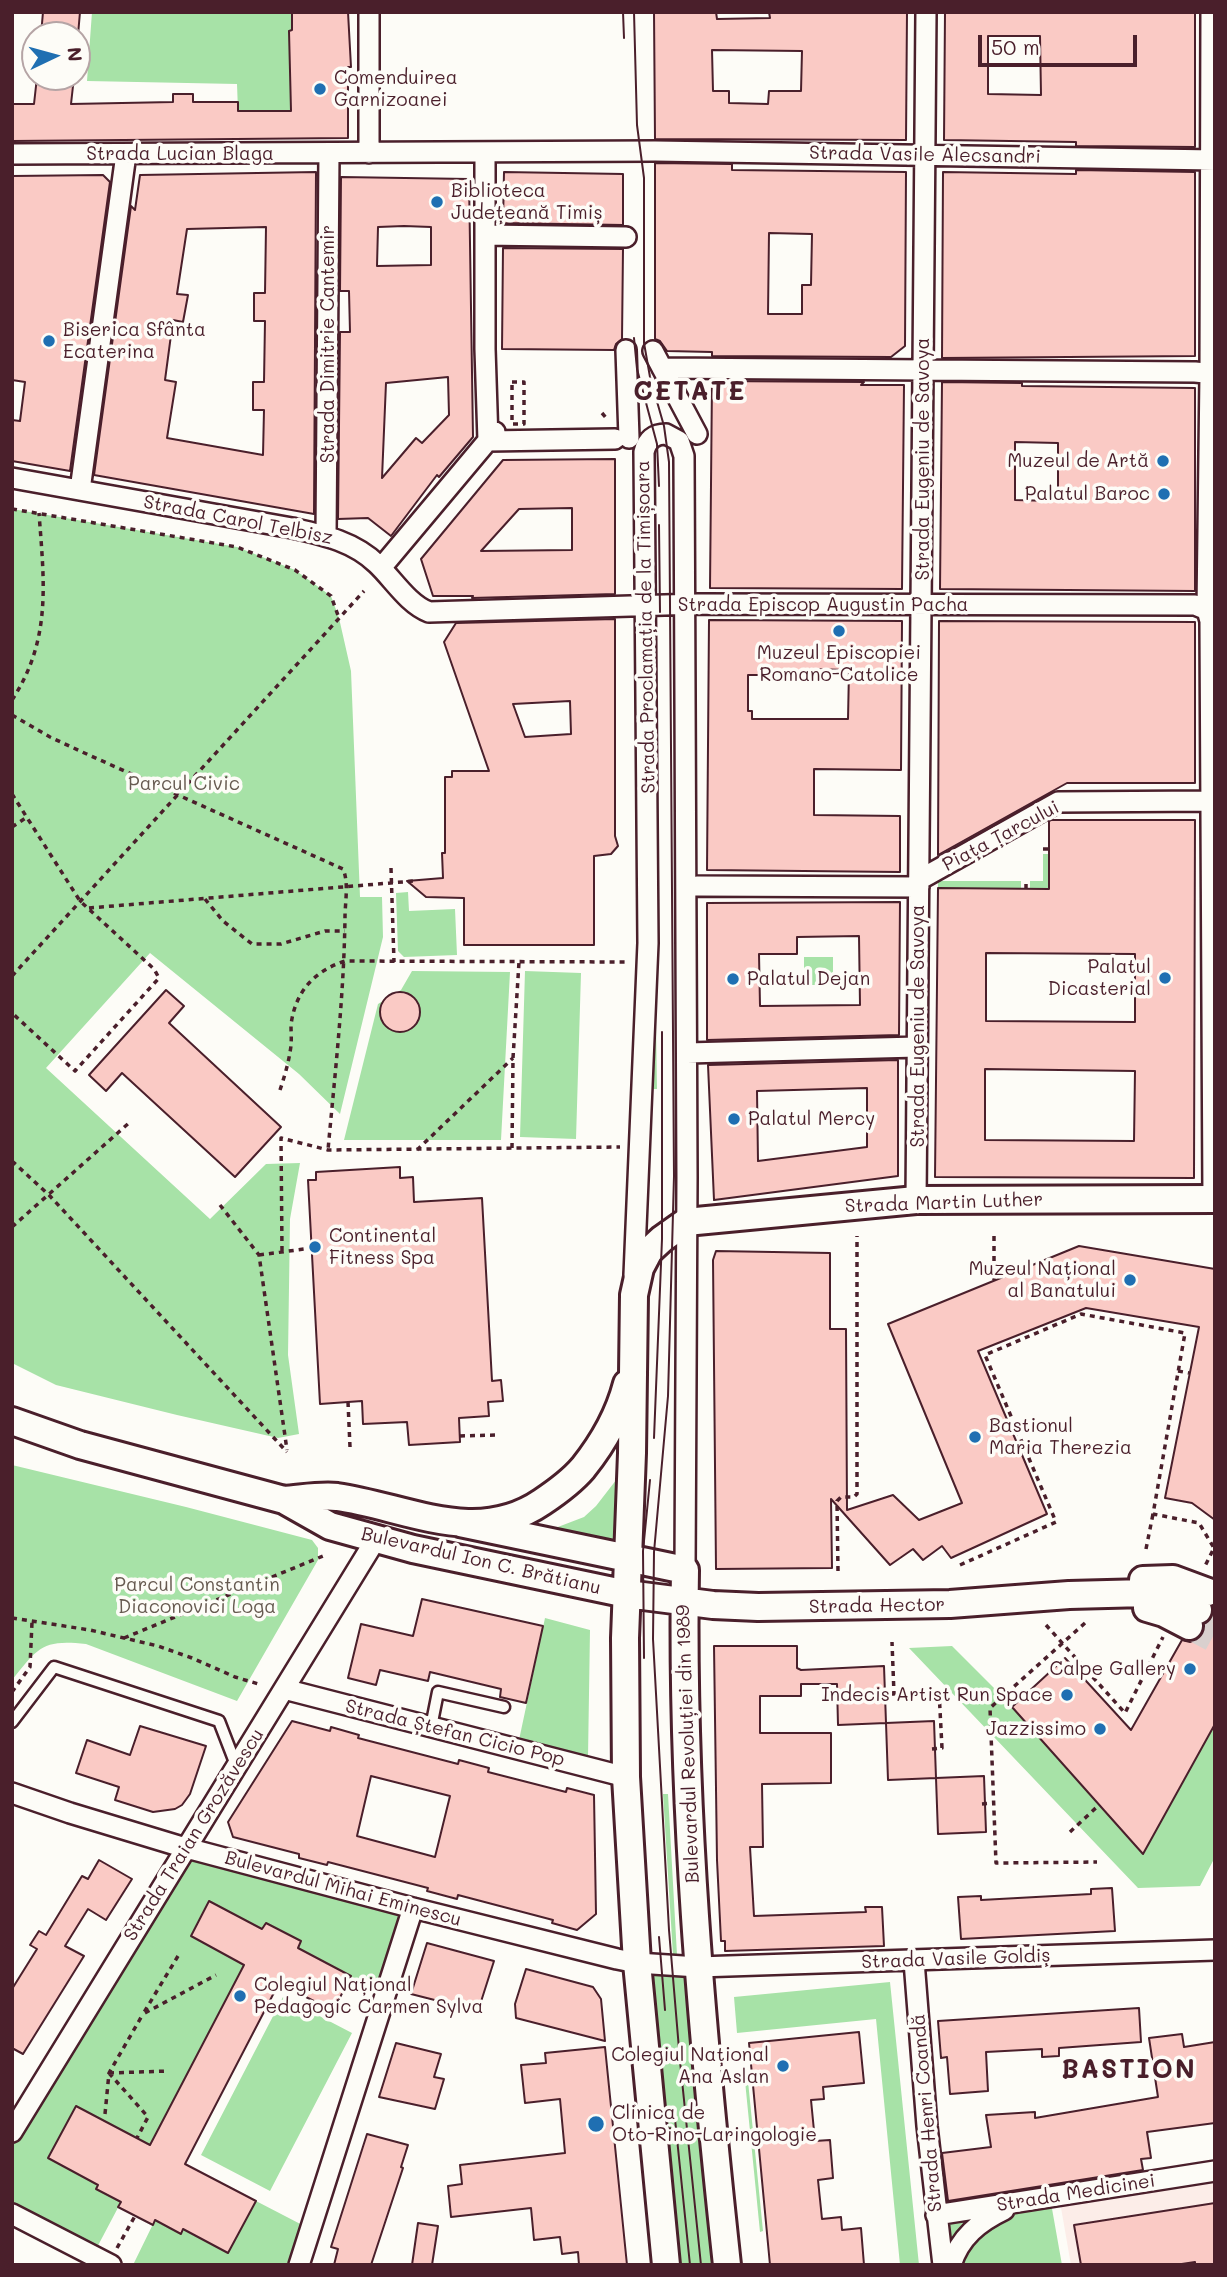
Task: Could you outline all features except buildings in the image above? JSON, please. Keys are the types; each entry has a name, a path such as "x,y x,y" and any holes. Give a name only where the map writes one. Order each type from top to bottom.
{"main road":[{"name":"Strada Martin Luther","path":"687,1222 916,1200 1214,1199"},
{"path":"666,2265 636,1963 626,1777 627,1594 634,1295 646,1256 662,1239 687,1222"},
{"name":"Bulevardul Ion C. Brătianu","path":"460,1523 485,1524 521,1513 550,1497 578,1474 602,1443 618,1409 627,1382 634,1337"},
{"name":"Bulevardul Ion C. Brătianu","path":"12,1414 80,1445"},
{"name":"Bulevardul Ion C. Brătianu","path":"12,1421 80,1445 284,1500 330,1526 413,1549 627,1594 684,1601"},
{"name":"Bulevardul Ion C. Brătianu","path":"12,1433 80,1445"},
{"name":"Bulevardul Ion C. Brătianu","path":"284,1500 334,1496 685,1570"},
{"name":"Bulevardul Revoluției din 1989","path":"685,1570 687,1805 698,1968 727,2265"},
{"name":"Strada Hector","path":"684,1601 758,1607 950,1604 1069,1595 1146,1579 1172,1579 1200,1599"},
{"name":"Strada Hector","path":"1069,1595 1142,1606 1164,1613 1200,1599"}],"street":[{"path":"369,12 369,153"},
{"name":"Strada Eugeniu de Savoya","path":"916,1200 926,12"},
{"path":"1211,12 1207,154 1207,374 1212,610 1214,1199"},
{"path":"485,152 485,349 500,431"},
{"name":"Strada Lucian Blaga","path":"12,155 485,152"},
{"name":"Strada Vasile Alecsandri","path":"485,152 1207,154"},
{"name":"Strada Dimitrie Cantemir","path":"326,536 339,153"},
{"path":"80,490 126,155"},
{"path":"485,235 626,237"},
{"path":"500,431 622,438 626,350"},
{"path":"697,434 657,359 923,369 1207,374"},
{"path":"381,568 500,431"},
{"name":"Strada Proclamația de la Timișoara","path":"634,1295 647,978 644,452 648,441 661,434 674,437 683,449 687,1222"},
{"name":"Strada Carol Telbisz","path":"12,478 326,536 356,548 381,568 421,608 429,612 439,612"},
{"name":"Strada Episcop Augustin Pacha","path":"439,612 685,604 1195,606 1212,610"},
{"name":"Piața Țarcului","path":"919,883 1058,802 1211,801"},
{"path":"697,886 919,883"},
{"path":"687,1053 917,1047"},
{"name":"Bulevardul Revoluției din 1989","path":"685,1570 687,1222"},
{"name":"Strada Traian Grozăvescu","path":"12,2132 376,1539"},
{"name":"Strada Ștefan Cicio Pop","path":"284,1689 626,1777"},
{"name":"Bulevardul Mihai Eminescu","path":"12,1793 187,1848 413,1908 636,1963 698,1968"},
{"path":"299,2265 413,1908"},
{"name":"Strada Vasile Goldiș","path":"698,1968 1215,1950"},
{"name":"Strada Henri Coandă","path":"914,1961 936,2215 943,2265"},
{"name":"Strada Medicinei","path":"936,2215 1215,2171"},
{"path":"951,2265 962,2241 976,2226 1004,2210 1031,2200"},
{"path":"12,2214 110,2264"}],"lane":[{"path":"12,1722 54,1667 219,1721 236,1767"},
{"path":"431,1727 438,1692 504,1707"}],"path":[{"path":"500,431 512,382 524,383 524,424"},
{"path":"12,509 237,547 295,570 331,596 339,618"},
{"path":"12,700 25,681 43,622 39,513"},
{"path":"12,976 364,591"},
{"path":"12,715 50,737 340,867 345,874 346,888 345,961 328,1150"},
{"path":"12,794 80,901 154,970 159,978 75,1071 12,1013"},
{"path":"12,827 27,817"},
{"path":"391,868 394,962"},
{"path":"89,908 414,881"},
{"path":"1026,881 1026,888"},
{"path":"205,899 223,921 252,944 281,944 325,931 345,931"},
{"path":"280,1090 291,1051 292,1023 298,998 314,977 328,967 345,961 630,962"},
{"path":"512,1148 513,1058 519,962"},
{"path":"417,1150 513,1058"},
{"path":"12,1227 130,1122"},
{"path":"282,1251 281,1138 328,1150 620,1147"},
{"path":"12,1161 49,1195 287,1452 259,1255 220,1205"},
{"path":"838,1571 837,1501 841,1497 854,1497 857,1494 857,1236"},
{"path":"994,1236 994,1280"},
{"path":"259,1255 312,1248"},
{"path":"960,1565 1056,1522 985,1355 1081,1314 1185,1333 1146,1549"},
{"path":"1154,1319 1154,1327"},
{"path":"1178,1371 1189,1373"},
{"path":"348,1402 350,1447"},
{"path":"460,1436 498,1434"},
{"path":"1153,1514 1199,1523 1214,1548 1200,1599"},
{"path":"124,1638 323,1556"},
{"path":"12,1618 58,1624 158,1646 254,1683 284,1689"},
{"path":"12,1692 30,1667 32,1622"},
{"path":"1085,1623 990,1708 990,1747 996,1863 1097,1862"},
{"path":"1046,1625 1125,1713 1164,1635"},
{"path":"882,1694 894,1694 892,1642"},
{"path":"932,1749 942,1748 939,1692"},
{"path":"982,1804 994,1803"},
{"path":"1070,1832 1099,1805"},
{"path":"105,2114 109,2073 178,1956"},
{"path":"143,2014 216,1975"},
{"path":"109,2073 168,2071"},
{"path":"109,2073 148,2117 137,2138"},
{"path":"110,2264 135,2216"}],"shaded area":[{"path":"1215,2183 1215,2265 1071,2265 1060,2202"}],"green space":[{"path":"92,12 292,12 292,30 289,31 291,111 238,111 237,84 91,81"},
{"name":"Parcul Civic","path":"12,509 237,547 295,570 331,596 339,618 351,671 360,897 382,897 383,937 340,1114 299,1074 150,953 46,1068 210,1219 266,1164 300,1163 290,1219 288,1355 299,1434 278,1438 177,1415 56,1385 12,1363"},
{"path":"1043,854 1049,854 1049,889 1030,888 1030,881 1043,881"},
{"path":"938,881 1021,881 1021,888 938,888"},
{"path":"408,892 409,911 455,909 457,955 404,957 398,951 396,893"},
{"path":"804,957 833,957 833,985 804,985"},
{"path":"412,971 510,972 501,1140 344,1140 378,1004 401,990"},
{"path":"525,971 581,973 576,1139 520,1137"},
{"path":"656,1024 657,1089 650,1089 652,1050"},
{"name":"Parcul Constantin Diaconovici Loga","path":"12,1465 312,1540 318,1548 318,1560 237,1701 86,1644 60,1643 42,1648 12,1680"},
{"path":"620,1475 617,1547 550,1530 584,1517"},
{"path":"545,1618 590,1630 588,1757 519,1740"},
{"path":"952,1646 1003,1697 1143,1854 1215,1724 1215,1857 1200,1886 1138,1888 909,1648"},
{"path":"663,1794 668,1794 677,1955 673,1955"},
{"path":"187,1848 413,1908 385,1995 298,1948 301,1941 266,1923 262,1929 208,1901 191,1936 217,1950 250,1954 150,2145 76,2106 49,2158 98,2185 96,2189 121,2202 93,2255 12,2214 12,2132"},
{"path":"642,1970 692,1973 721,2265 672,2265"},
{"path":"890,1982 919,2265 900,2265 876,2019 737,2033 734,1997"},
{"path":"283,1997 352,2033 270,2191 201,2155"},
{"path":"745,2081 748,2081 763,2231 760,2232"},
{"path":"256,2201 310,2229 299,2265 133,2265 155,2220 180,2233 183,2229 228,2253"},
{"path":"1051,2203 1062,2265 947,2265 941,2218"}],"tunnel":[{"path":"1198,1610 1215,1619"},
{"path":"1189,1626 1215,1640"}],"tram line":[{"path":"623,12 624,38"},
{"path":"634,12 637,125 644,178 644,343 650,377 664,426 669,462 674,1176 668,1396 654,1552 653,1639 669,1930 701,2265"},
{"path":"634,338 637,369 657,444 659,486"},
{"path":"659,525 660,612"},
{"path":"654,1438 662,1239 662,1032"},
{"path":"644,1658 643,1551 650,1480"},
{"path":"659,1937 665,2010"},
{"path":"675,2119 690,2265"}],"place":[{"name":"Comenduirea Garnizoanei","path":"320,89"},
{"name":"Biblioteca Județeană Timiș","path":"437,202"},
{"name":"Biserica Sfânta Ecaterina","path":"49,341"},
{"name":"Muzeul de Artă","path":"1163,461"},
{"name":"Palatul Baroc","path":"1164,494"},
{"name":"Muzeul Episcopiei Romano-Catolice","path":"839,631"},
{"name":"Palatul Dicasterial","path":"1165,978"},
{"name":"Palatul Dejan","path":"733,979"},
{"name":"Palatul Mercy","path":"734,1119"},
{"name":"Continental Fitness Spa","path":"315,1247"},
{"name":"Muzeul Național al Banatului","path":"1130,1280"},
{"name":"Bastionul Maria Therezia","path":"975,1437"},
{"name":"Calpe Gallery","path":"1190,1669"},
{"name":"Indecis Artist Run Space","path":"1067,1695"},
{"name":"Jazzissimo","path":"1100,1729"},
{"name":"Colegiul Național Pedagogic Carmen Sylva","path":"240,1996"},
{"name":"Colegiul Național Ana Aslan","path":"783,2066"},
{"name":"Clinica de Oto-Rino-Laringologie","path":"596,2124"}],"district":[{"name":"CETATE","path":"690,392"},
{"name":"BASTION","path":"1129,2070"}]}
